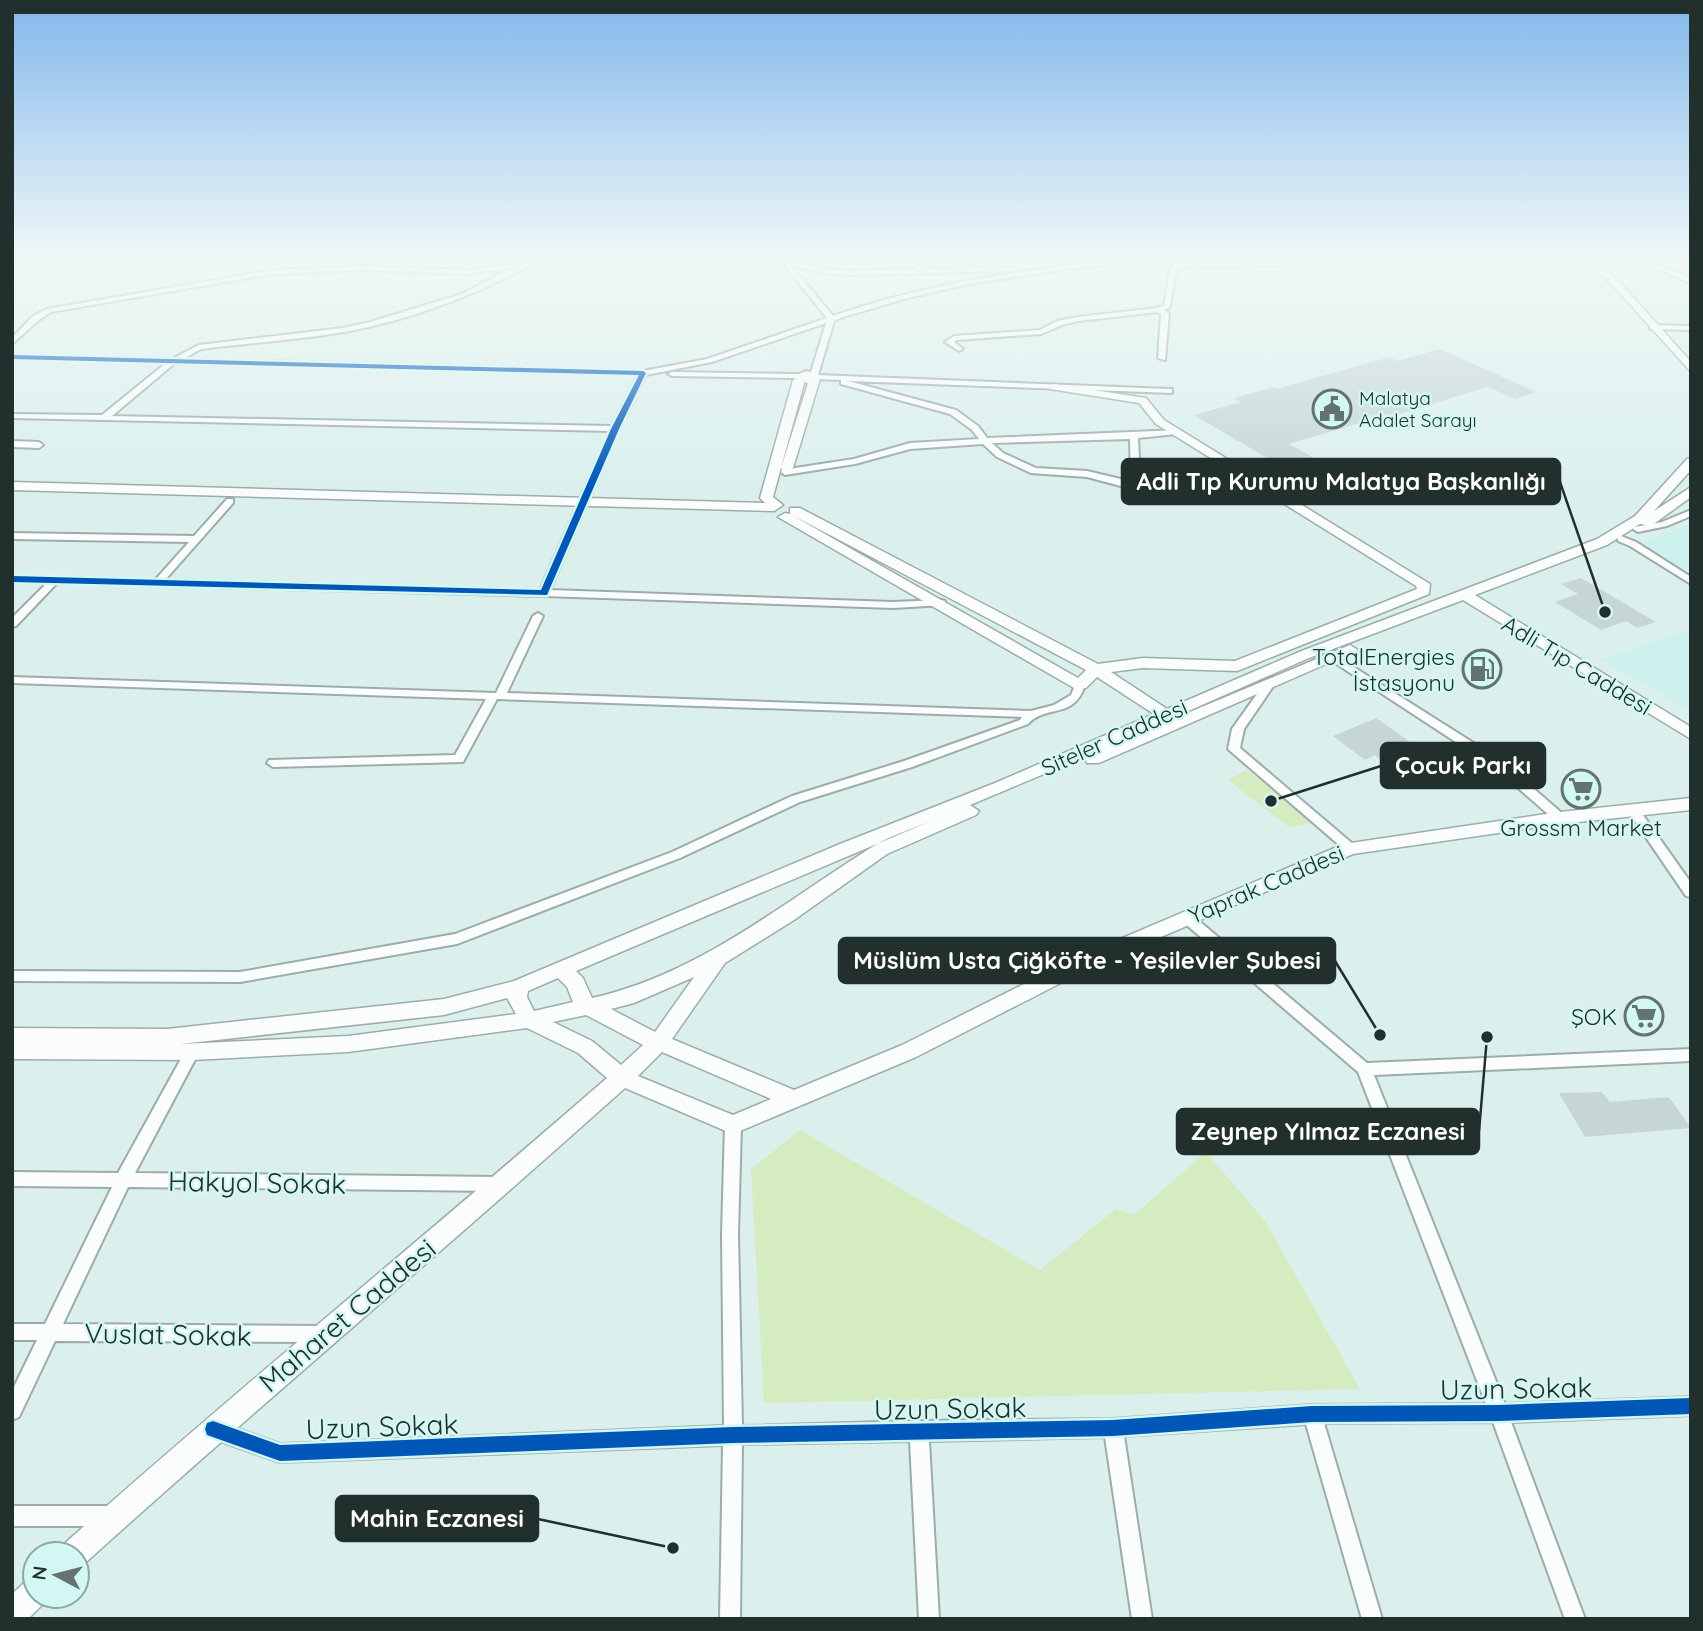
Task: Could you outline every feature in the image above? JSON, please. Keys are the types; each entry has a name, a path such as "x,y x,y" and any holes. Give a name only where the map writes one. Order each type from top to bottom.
{"street":[{"path":"105,417 172,362 199,347 274,336 342,330"},
{"path":"643,373 666,371 717,358 796,330"},
{"path":"781,510 780,493 785,472 828,330"},
{"path":"959,349 950,342 954,338 1045,330"},
{"path":"1162,358 1164,330"},
{"path":"1656,330 1691,369"},
{"path":"12,357 815,377 1168,391"},
{"path":"544,593 615,429 643,373"},
{"path":"798,378 766,498 781,510 1080,685"},
{"path":"845,378 844,384 953,412 975,428 1000,455 1034,471 1087,474 1136,486 1154,495"},
{"path":"12,680 1031,714 1058,708 1076,697 1080,685 1096,669 1143,663 1237,666 1424,591 1423,584 1176,432 1152,415 1142,400 1054,387"},
{"path":"12,415 615,429"},
{"path":"785,472 855,461 911,446 1176,432"},
{"path":"1134,436 1136,486"},
{"path":"12,444 39,445"},
{"name":"Siteler Caddesi","path":"12,1051 192,1052 348,1044 529,1020 584,1005 627,998 718,958 787,915 881,850 1470,596 1602,542 1640,519 1691,462"},
{"path":"1136,486 1189,486 1224,482 1247,475"},
{"path":"12,486 582,507"},
{"name":"Siteler Caddesi","path":"12,1036 181,1036 444,1007 519,987 563,971 846,848 1001,786 1304,655 1592,552 1637,529 1691,491"},
{"path":"12,494 781,510 1096,669 1164,714"},
{"path":"157,583 230,500"},
{"path":"1637,529 1664,524 1691,513"},
{"path":"12,536 196,540"},
{"path":"1621,538 1691,581"},
{"path":"12,579 879,604 941,603"},
{"path":"12,624 54,581"},
{"name":"Adli Tıp Caddesi","path":"1470,596 1691,727"},
{"name":"Adli Tıp Caddesi","path":"1470,596 1691,734"},
{"path":"273,763 459,759 538,616"},
{"path":"1333,657 1498,764 1560,818"},
{"path":"1271,682 1238,729 1234,749 1350,848"},
{"path":"12,976 240,977 457,939 676,855 796,799 921,760 1024,722 1031,714"},
{"name":"Yaprak Caddesi","path":"733,1125 909,1051 1087,961 1350,848 1560,818 1690,804"},
{"path":"1634,811 1691,893"},
{"path":"1187,918 1364,1069 1499,1413 1575,1619"},
{"path":"622,1078 658,1043 718,958"},
{"path":"563,971 576,983 584,1005 658,1043 686,1052 792,1099"},
{"path":"519,987 517,998 529,1020 585,1047 622,1078 733,1125 730,1234 733,1435 730,1619"},
{"path":"12,1411 123,1180 192,1052"},
{"path":"1364,1069 1689,1057"},
{"name":"Maharet Caddesi","path":"89,1540 213,1429 502,1184 622,1078"},
{"name":"Hakyol Sokak","path":"12,1179 502,1184"},
{"name":"Vuslat Sokak","path":"12,1332 323,1334"},
{"name":"Uzun Sokak","path":"213,1429 279,1452 733,1435 1113,1428 1312,1413 1499,1413 1690,1406"},
{"path":"1312,1413 1372,1619"},
{"path":"1113,1428 1142,1619"},
{"path":"919,1430 929,1619"},
{"path":"12,1516 114,1516"}],"shaded area":[{"path":"1691,523 1691,573 1643,543"},
{"path":"1691,629 1691,711 1601,660 1607,658"}],"green space":[{"path":"1247,770 1314,822 1290,828 1228,780"},
{"path":"800,1130 1040,1270 1116,1209 1134,1215 1206,1152 1265,1221 1360,1389 764,1403 751,1169"}],"building":[{"name":"Malatya Adalet Sarayı","path":"1440,349 1536,392 1515,399 1488,387 1289,444 1316,459 1286,469 1194,415 1241,402 1234,398 1274,387 1277,389 1390,357 1397,361"},
{"path":"1581,578 1656,622 1637,628 1626,621 1601,630 1555,602 1578,594 1561,584"},
{"path":"1376,718 1409,741 1400,745 1405,749 1380,759 1375,755 1365,760 1333,736"},
{"path":"1602,1092 1610,1102 1669,1097 1691,1128 1585,1137 1559,1093"}],"cycle path":[{"path":"12,357 643,373 615,429 544,593 12,579"},
{"path":"213,1429 280,1453 733,1435 1113,1428 1312,1414 1499,1413 1691,1406"}],"place":[{"name":"Malatya Adalet Sarayı","path":"1332,409"},
{"name":"Adli Tıp Kurumu Malatya Başkanlığı","path":"1605,612"},
{"name":"TotalEnergies İstasyonu","path":"1482,669"},
{"name":"Grossm Market","path":"1581,789"},
{"name":"Çocuk Parkı","path":"1271,801"},
{"name":"ŞOK","path":"1644,1016"},
{"name":"Müslüm Usta Çiğköfte - Yeşilevler Şubesi","path":"1380,1035"},
{"name":"Zeynep Yılmaz Eczanesi","path":"1487,1037"},
{"name":"Mahin Eczanesi","path":"673,1548"}]}
